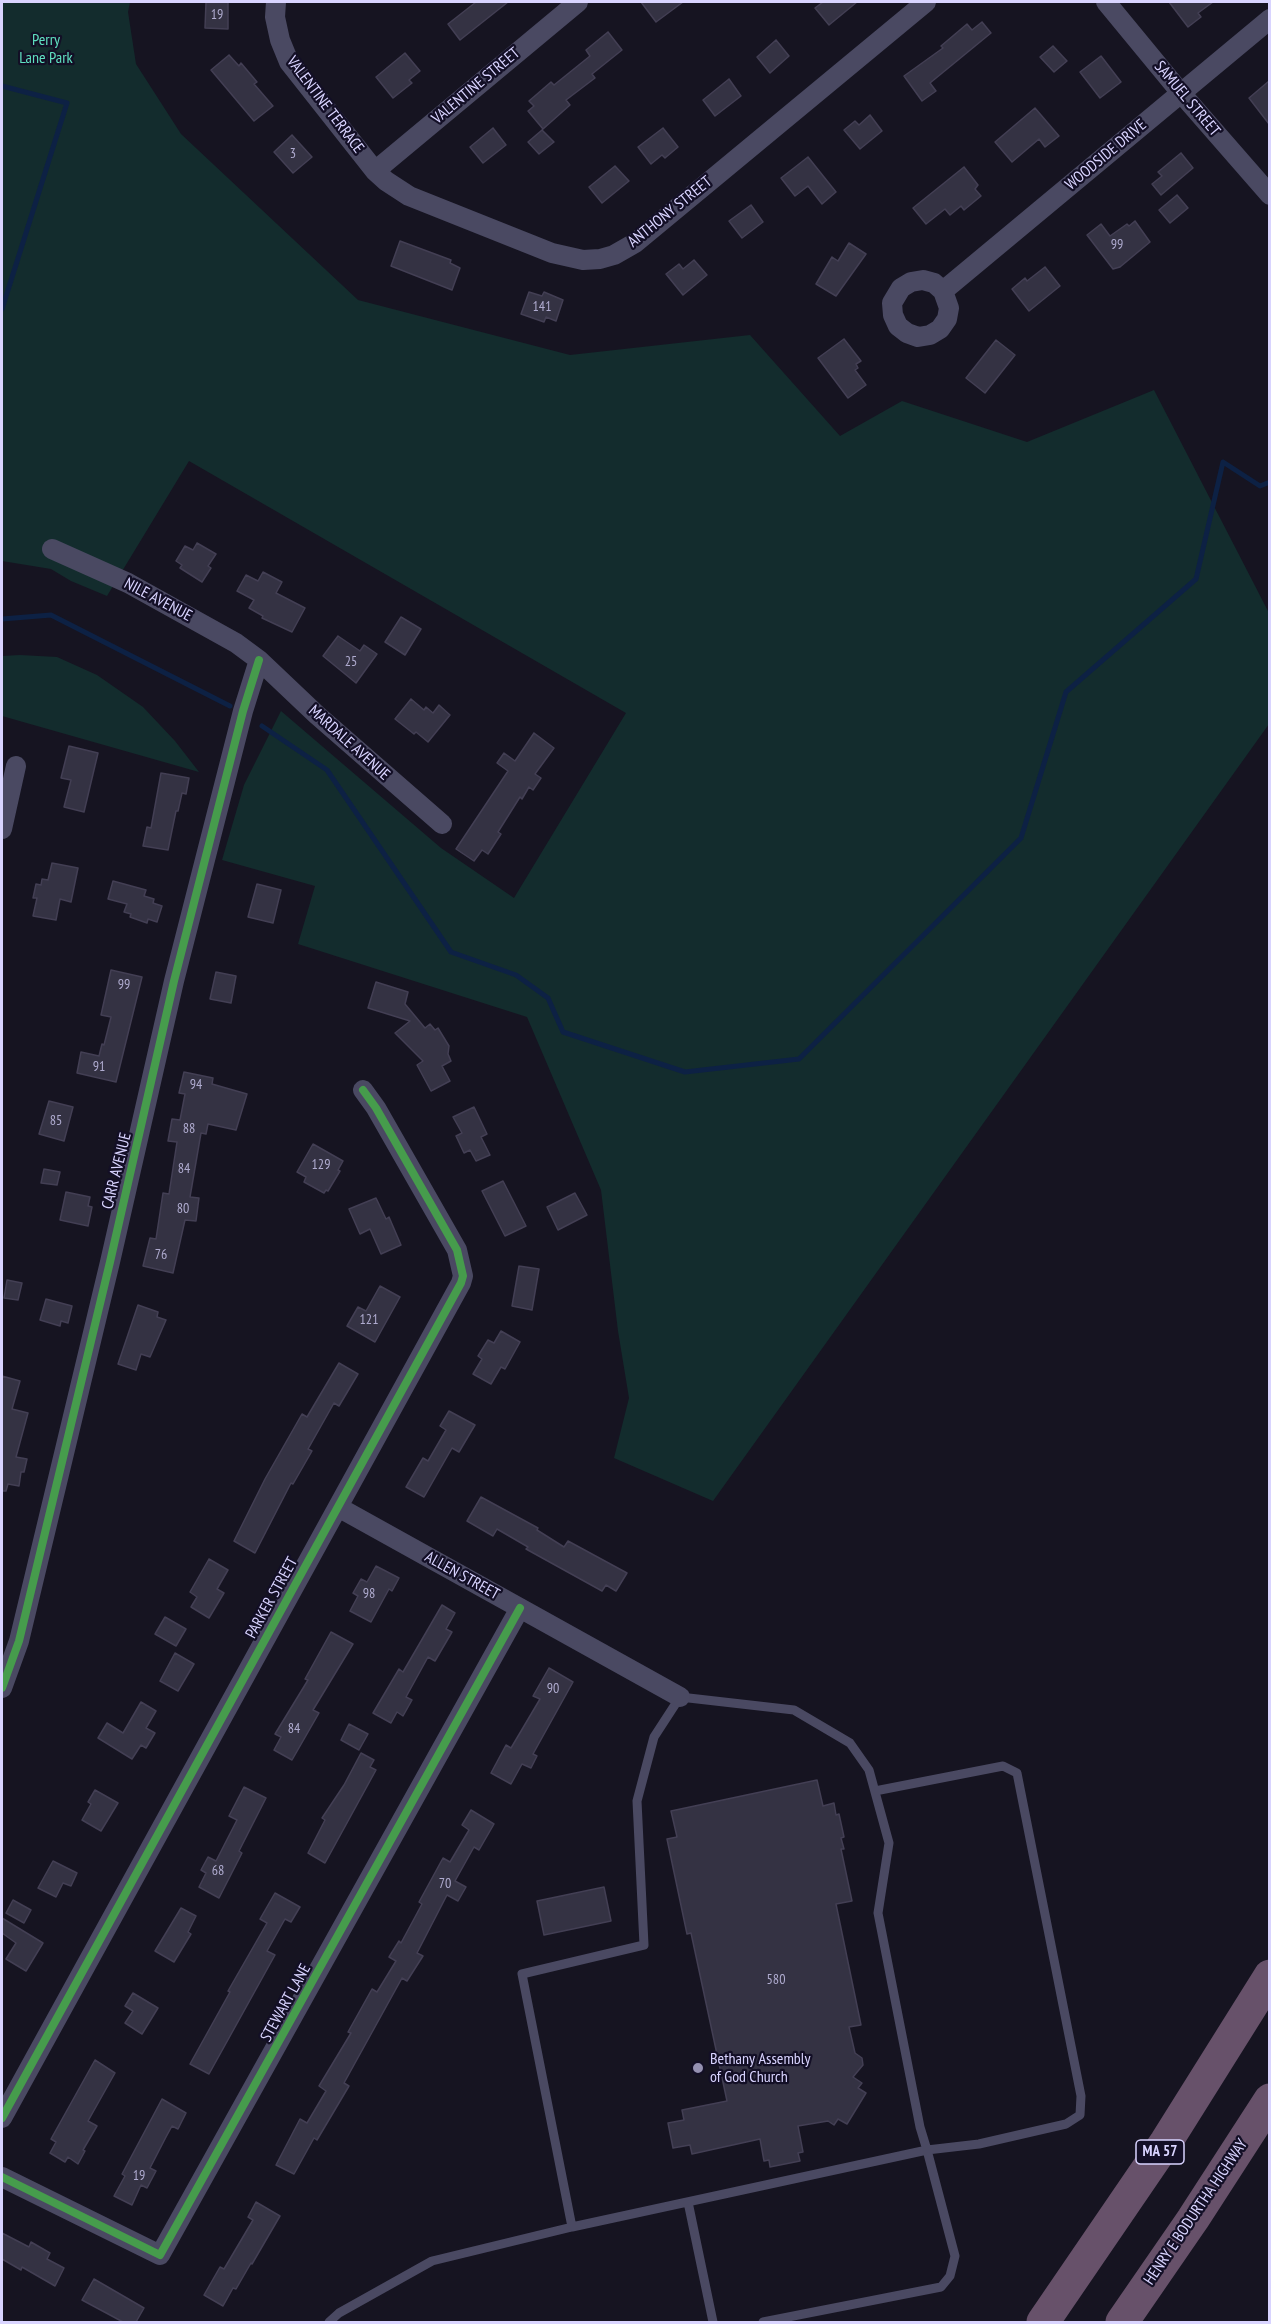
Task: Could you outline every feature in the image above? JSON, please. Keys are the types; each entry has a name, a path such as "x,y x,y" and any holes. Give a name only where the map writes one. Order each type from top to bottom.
{"highway":[{"name":"MA 57","path":"1043,2322 1160,2151 1269,1976"},
{"name":"HENRY E BODURTHA HIGHWAY","path":"1122,2322 1193,2219 1269,2100"}],"street":[{"name":"VALENTINE TERRACE","path":"276,2 275,17 280,40 289,62 375,171"},
{"name":"VALENTINE STREET","path":"375,171 578,2"},
{"name":"ANTHONY STREET","path":"375,171 409,196 552,254 583,260 614,255 635,243 926,2"},
{"name":"SAMUEL STREET","path":"1106,2 1180,93 1269,195"},
{"name":"WOODSIDE DRIVE","path":"943,291 1269,19"},
{"name":"NILE AVENUE","path":"52,549 156,598 236,643 259,660"},
{"name":"MARDALE AVENUE","path":"259,660 442,824"},
{"name":"CARR AVENUE","path":"2,1688 19,1641 111,1262 122,1201 174,981 243,711 259,660"},
{"path":"2,829 16,766"},
{"name":"PARKER STREET","path":"2,2118 135,1872 461,1283 463,1276 457,1250 376,1107 363,1090"},
{"name":"ALLEN STREET","path":"338,1507 680,1697"},
{"name":"STEWART LANE","path":"2,2177 160,2255 520,1608"}],"lane":[{"path":"572,2227 522,1974 644,1945 637,1801 654,1737 680,1697 794,1710 850,1743 869,1770 889,1843 878,1913 920,2127 954,2256 950,2276 941,2287 763,2322"},
{"path":"329,2322 339,2313 432,2261 572,2227 927,2150 979,2144 1066,2124 1080,2115 1081,2096 1017,1773 1003,1766 875,1791"},
{"path":"688,2202 713,2322"}],"green space":[{"name":"Perry Lane Park","path":"2,2 130,2 128,12 136,64 181,134 358,300 570,355 750,335 840,436 902,401 1027,442 1154,390 1269,613 1269,724 713,1501 614,1458 629,1398 618,1331 601,1190 527,1017 298,944 315,886 222,860 244,785 281,711 441,848 514,898 626,713 189,461 107,596 71,581 51,569 2,561"},
{"path":"2,656 57,657 97,675 143,707 175,741 199,772 2,716"}],"building":[{"path":"206,2 228,2 228,29 205,28"},
{"path":"476,2 508,2 460,40 448,24"},
{"path":"641,2 683,2 656,22"},
{"path":"823,2 857,2 829,25 815,8"},
{"path":"1169,2 1213,2 1198,13 1201,17 1188,27"},
{"path":"982,22 991,33 930,83 936,91 922,101 904,76 943,48 941,46 967,24 972,30"},
{"path":"608,32 622,50 592,74 595,78 566,100 570,105 543,129 528,111 534,106 529,101 551,82 554,85 590,56 586,50"},
{"path":"776,40 789,56 770,73 757,57"},
{"path":"1053,46 1067,61 1054,72 1040,57"},
{"path":"405,53 420,71 409,80 412,83 393,98 376,77"},
{"path":"229,55 239,66 241,63 257,82 254,84 273,106 254,121 211,70"},
{"path":"1101,56 1121,82 1100,98 1080,72"},
{"path":"729,79 741,96 715,116 703,100"},
{"path":"1269,81 1269,124 1249,98"},
{"path":"1035,108 1059,136 1045,147 1039,139 1012,162 995,142"},
{"path":"870,115 882,131 860,149 844,130 855,121 859,125"},
{"path":"493,128 506,145 483,163 470,147"},
{"path":"663,128 678,147 665,158 662,155 651,164 638,147"},
{"path":"542,130 554,142 539,154 528,142"},
{"path":"292,135 312,157 293,173 274,152"},
{"path":"1181,153 1193,168 1161,195 1152,184 1162,176 1158,172"},
{"path":"808,157 836,192 822,204 808,186 795,196 781,178"},
{"path":"615,166 629,181 602,203 589,187"},
{"path":"964,167 978,185 975,189 981,196 964,210 961,206 950,215 945,209 926,224 913,208"},
{"path":"1177,195 1188,208 1170,223 1159,210"},
{"path":"751,205 763,222 742,238 729,221"},
{"path":"1135,221 1150,242 1120,267 1113,269 1087,235 1101,224 1110,236"},
{"path":"400,241 451,260 450,263 460,268 452,290 391,266"},
{"path":"849,243 866,254 836,296 816,284 832,257 838,261"},
{"path":"694,260 707,275 683,295 666,274 679,264 683,269"},
{"path":"1045,267 1060,286 1029,311 1012,289 1025,278 1027,281"},
{"path":"529,292 542,296 544,292 563,300 556,321 546,317 544,322 521,314"},
{"path":"844,339 861,361 856,364 858,368 855,370 866,385 848,398 818,358"},
{"path":"996,340 1015,355 985,393 966,378"},
{"path":"197,543 216,554 202,582 180,568 182,565 176,561 185,546 193,550"},
{"path":"263,572 282,582 276,593 305,608 292,632 262,618 263,616 249,608 254,600 237,591 246,575 258,581"},
{"path":"401,617 421,629 405,655 385,642"},
{"path":"338,636 360,651 364,645 377,654 356,683 323,656"},
{"path":"411,699 424,710 426,707 433,713 439,705 450,715 428,742 395,719"},
{"path":"534,733 554,748 535,774 541,778 533,790 529,787 522,799 520,797 498,832 501,834 488,854 482,850 474,861 456,849 508,771 497,763 504,753 515,761"},
{"path":"69,746 98,753 84,812 64,807 71,780 61,778"},
{"path":"161,773 189,778 186,794 182,793 178,811 176,811 168,850 143,846 147,827 151,828"},
{"path":"52,863 78,868 71,902 60,899 56,920 33,916 37,898 33,898 36,884 41,885 42,879 48,880"},
{"path":"113,881 146,890 144,896 154,899 153,903 162,906 157,922 148,919 147,923 130,917 131,914 124,912 127,904 108,899"},
{"path":"257,884 281,890 273,923 248,917"},
{"path":"111,970 142,977 116,1082 77,1073 81,1052 99,1056 102,1044 104,1045 111,1017 101,1015"},
{"path":"216,972 236,976 231,1003 210,999"},
{"path":"376,982 408,992 405,1004 425,1028 430,1024 435,1030 438,1028 449,1046 448,1054 451,1061 442,1066 450,1081 431,1091 417,1065 423,1061 395,1033 410,1021 368,1008"},
{"path":"184,1072 213,1078 212,1084 247,1094 236,1130 208,1124 206,1134 201,1133 190,1197 199,1198 196,1221 185,1220 173,1273 143,1266 150,1238 156,1239 163,1193 169,1194 177,1142 168,1141 172,1119 180,1120 185,1094 179,1093"},
{"path":"49,1101 73,1107 64,1141 39,1134"},
{"path":"474,1107 487,1134 481,1137 490,1155 476,1161 470,1150 464,1153 456,1136 462,1133 453,1117"},
{"path":"313,1144 343,1161 338,1170 340,1171 328,1191 324,1193 304,1182 306,1177 297,1172"},
{"path":"44,1169 60,1172 57,1185 41,1183"},
{"path":"503,1181 526,1226 505,1236 482,1191"},
{"path":"66,1192 90,1197 88,1206 92,1207 88,1226 60,1220"},
{"path":"575,1193 587,1215 558,1230 547,1207"},
{"path":"376,1198 386,1219 389,1217 401,1245 381,1254 370,1229 360,1234 349,1209"},
{"path":"519,1266 539,1269 532,1310 512,1306"},
{"path":"7,1280 22,1283 18,1300 4,1298"},
{"path":"380,1286 400,1297 375,1342 347,1326 358,1307 366,1311"},
{"path":"46,1299 72,1306 68,1323 61,1321 60,1326 40,1320"},
{"path":"138,1305 158,1312 157,1317 166,1320 150,1357 141,1354 136,1370 118,1364"},
{"path":"501,1331 520,1342 505,1369 501,1367 491,1384 473,1374 482,1359 478,1356 488,1340 494,1343"},
{"path":"339,1363 358,1374 339,1406 334,1403 308,1449 312,1451 293,1484 291,1483 255,1553 234,1541 265,1479 302,1414 307,1417"},
{"path":"2,1376 20,1381 12,1409 28,1413 16,1457 27,1459 24,1472 21,1472 19,1486 8,1484 6,1491 2,1491"},
{"path":"449,1411 475,1425 459,1452 452,1448 424,1497 406,1487 423,1458 428,1461 446,1430 440,1426"},
{"path":"481,1497 538,1528 537,1530 564,1547 568,1541 627,1573 616,1591 606,1585 602,1591 526,1549 528,1547 497,1529 493,1536 467,1521"},
{"path":"209,1559 228,1570 217,1589 224,1593 209,1618 191,1607 197,1597 190,1592"},
{"path":"376,1566 399,1578 392,1591 389,1589 371,1622 350,1611 358,1596 353,1593 361,1579 367,1582"},
{"path":"442,1605 455,1613 446,1629 452,1632 435,1661 428,1657 406,1697 412,1700 403,1716 397,1712 391,1723 373,1713 399,1669 403,1672"},
{"path":"165,1617 186,1629 176,1646 155,1634"},
{"path":"331,1632 353,1644 313,1710 319,1713 292,1760 274,1750 281,1737 275,1734 308,1680 305,1679"},
{"path":"175,1653 194,1664 178,1691 160,1681"},
{"path":"549,1668 573,1682 533,1754 537,1756 531,1768 522,1764 511,1784 491,1773 506,1745 511,1748 540,1699 533,1696"},
{"path":"141,1702 156,1711 146,1728 155,1733 146,1748 141,1745 132,1759 98,1738 107,1723 123,1733"},
{"path":"349,1724 368,1734 359,1750 341,1740"},
{"path":"361,1753 374,1760 370,1767 376,1770 325,1863 308,1853 325,1820 322,1818 344,1785"},
{"path":"817,1780 823,1806 834,1803 844,1837 841,1838 844,1849 841,1849 852,1901 836,1904 861,2025 849,2027 855,2053 862,2058 863,2065 853,2077 862,2083 858,2088 866,2093 847,2124 838,2119 834,2125 828,2121 798,2126 803,2152 798,2153 800,2161 770,2167 769,2160 764,2161 760,2139 692,2154 690,2145 673,2148 668,2123 684,2120 682,2110 727,2101 691,1933 687,1934 667,1839 677,1837 671,1811"},
{"path":"244,1787 266,1798 239,1851 242,1853 219,1898 199,1887 206,1873 201,1870 208,1857 216,1861 237,1820 229,1816"},
{"path":"95,1790 118,1803 101,1831 82,1820 91,1804 88,1802"},
{"path":"471,1810 494,1824 479,1850 474,1847 455,1881 466,1887 458,1901 447,1895 417,1953 423,1956 407,1981 402,1978 344,2083 349,2086 317,2140 314,2138 294,2174 276,2165 300,2119 307,2123 326,2091 319,2086 351,2033 348,2032 372,1989 377,1992 396,1961 389,1957 399,1941 401,1943 422,1904 419,1902 443,1858 450,1862 469,1830 462,1825"},
{"path":"53,1861 77,1873 71,1886 63,1883 56,1897 38,1888"},
{"path":"604,1887 611,1921 544,1935 537,1901"},
{"path":"275,1893 300,1907 291,1922 285,1919 267,1951 275,1955 209,2074 190,2064 267,1923 260,1919"},
{"path":"13,1900 31,1910 24,1923 6,1913"},
{"path":"181,1908 196,1916 188,1932 191,1934 174,1962 155,1951"},
{"path":"2,1918 43,1943 26,1971 6,1959 16,1943 2,1933"},
{"path":"133,1993 158,2008 142,2034 125,2023 133,2011 125,2006"},
{"path":"95,2060 115,2073 88,2121 97,2126 78,2164 68,2157 65,2162 50,2153 56,2142 51,2139"},
{"path":"162,2099 186,2113 178,2129 172,2126 150,2168 156,2171 147,2188 141,2185 132,2205 114,2196 125,2176 122,2174"},
{"path":"256,2202 280,2216 252,2264 236,2289 233,2288 223,2306 204,2295 220,2267 224,2269 253,2220 248,2217"},
{"path":"2,2233 29,2247 31,2242 50,2253 47,2259 64,2268 55,2286 22,2267 21,2270 2,2259"},
{"path":"94,2279 144,2308 136,2322 123,2322 82,2300"}],"waterway":[{"path":"2,86 67,103 2,309"},
{"path":"262,726 327,770 451,952 516,975 548,998 563,1032 685,1072 799,1059 1021,838 1066,692 1196,579 1223,462 1260,486 1270,482"},
{"path":"2,619 51,615 230,706"}],"cycle path":[{"path":"2,1688 19,1641 110,1262 174,981 243,711 259,660"},
{"path":"2,2118 461,1283 463,1276 457,1250 376,1108 363,1090"},
{"path":"2,2177 160,2255 520,1608"}],"place":[{"name":"Bethany Assembly of God Church","path":"698,2068"}]}
